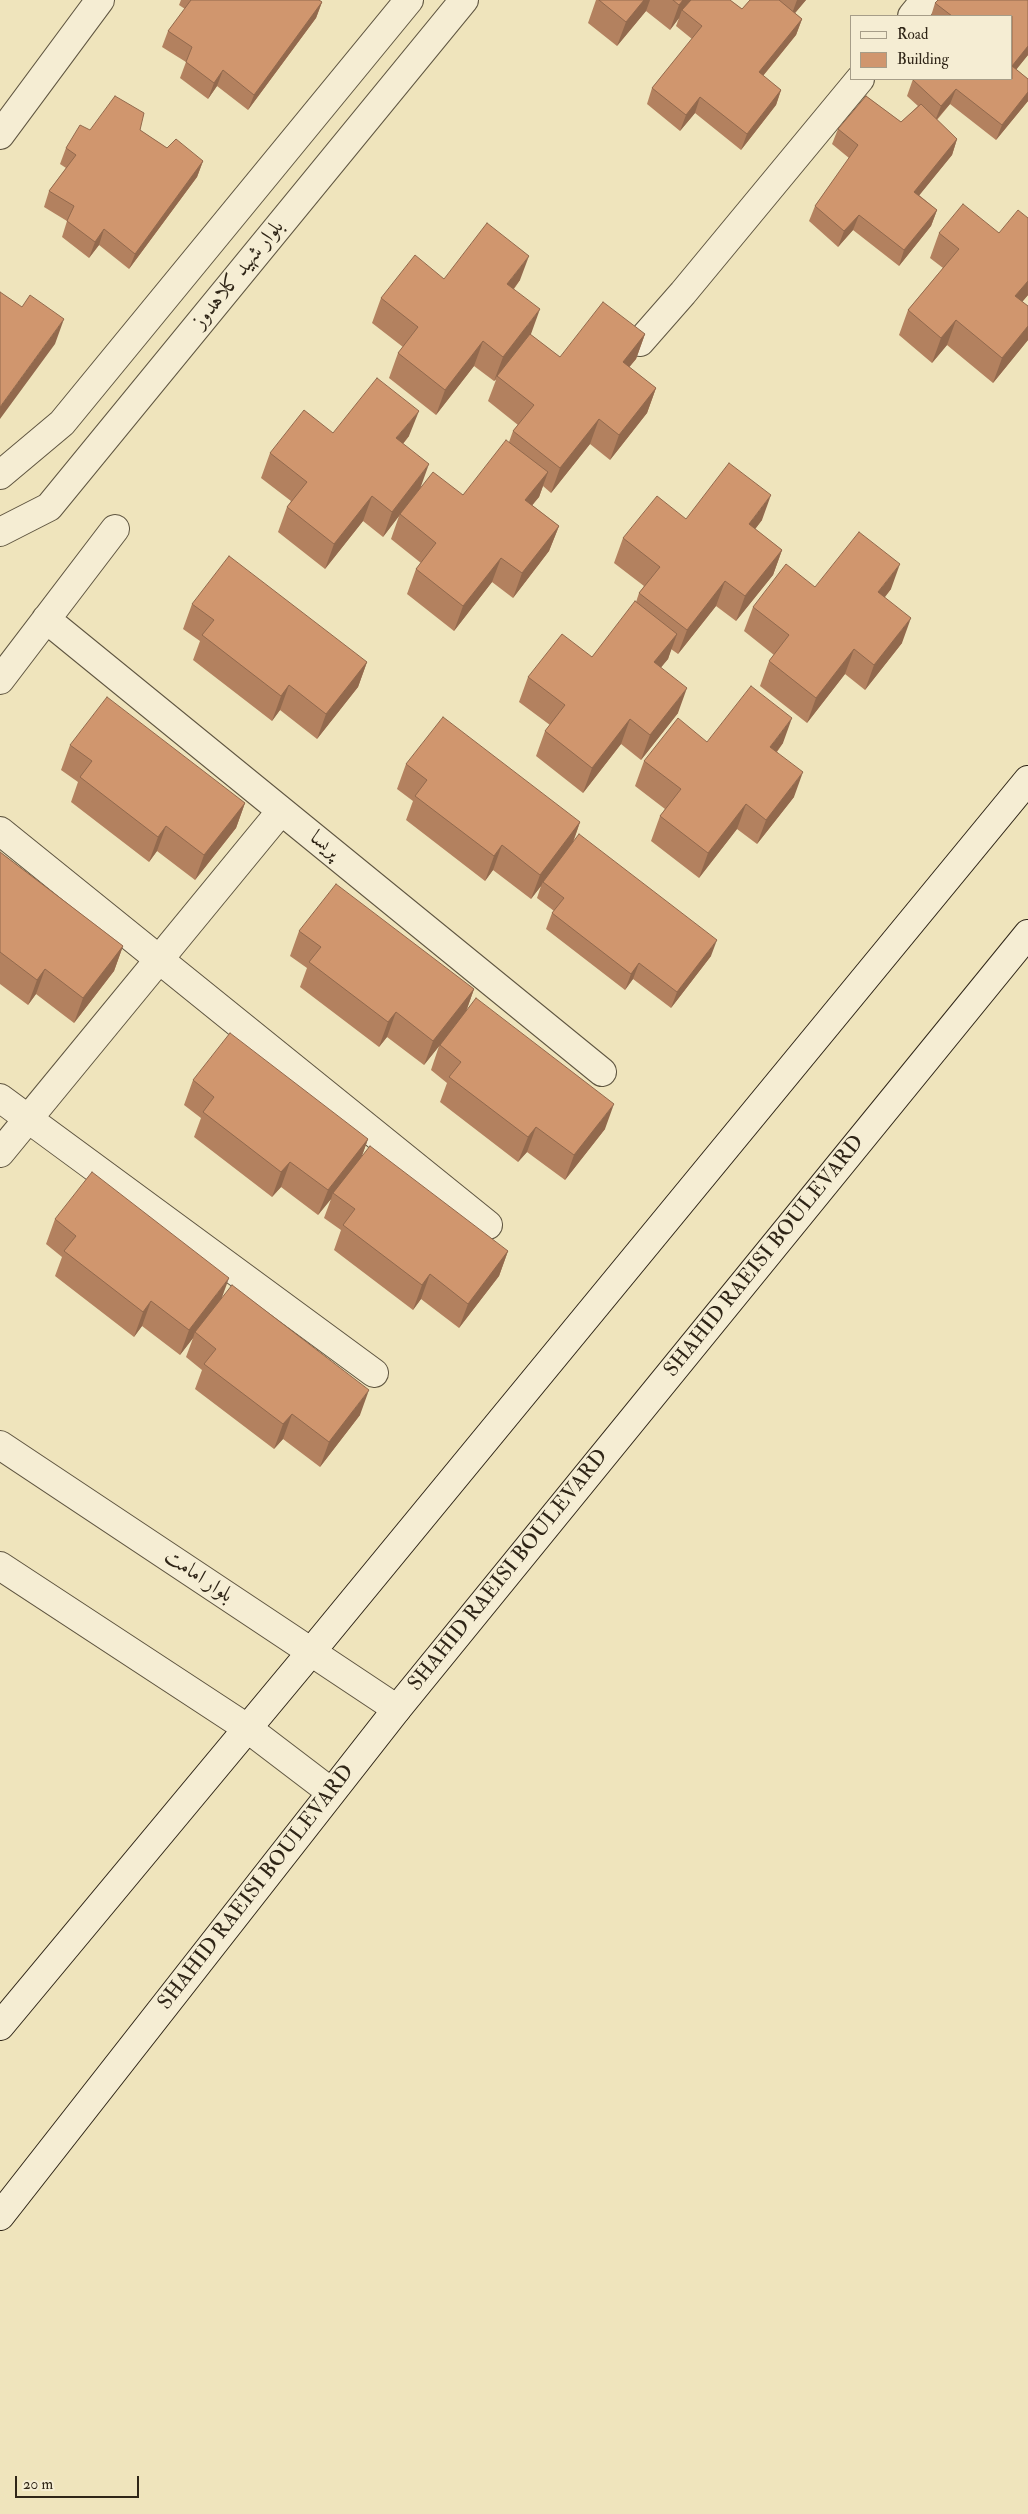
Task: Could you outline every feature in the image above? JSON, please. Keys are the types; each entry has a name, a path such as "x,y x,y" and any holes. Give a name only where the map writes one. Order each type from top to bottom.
{"street":[{"path":"0,135 100,0"},
{"name":"بلوار شهید کلاهدوز","path":"0,475 62,423 409,0"},
{"name":"بلوار شهید کلاهدوز","path":"0,532 49,508 464,0"},
{"path":"913,15 925,0"},
{"path":"640,342 683,294 859,80"},
{"path":"0,680 115,529"},
{"name":"پریسا","path":"46,619 602,1072"},
{"path":"0,2026 311,1652 1028,780"},
{"path":"0,1153 281,811"},
{"path":"0,831 488,1224"},
{"name":"SHAHID RAEISI BOULEVARD","path":"0,2216 397,1709 1028,934"},
{"path":"0,1098 374,1373"},
{"name":"بلوار امامت","path":"0,1445 397,1709"},
{"path":"0,1566 247,1728 331,1792"}],"building":[{"path":"191,0 319,0 322,2 254,95 223,70 214,83 186,62 192,47 168,31"},
{"path":"599,0 644,0 626,22"},
{"path":"673,0 683,0 679,5"},
{"path":"691,0 730,0 742,9 750,0 779,0 802,19 759,72 781,90 747,134 700,97 686,115 652,88 702,26 682,10"},
{"path":"938,0 1028,0 1028,46 1013,65 1013,15 951,15 935,3"},
{"path":"1013,67 1028,79 1028,92 1002,125 956,89 941,106 913,80 1013,80"},
{"path":"115,96 144,113 140,130 167,148 176,139 203,161 135,254 104,229 95,242 67,221 74,206 49,191 76,155 66,148 80,125 90,130"},
{"path":"866,96 901,122 921,104 957,139 914,192 937,210 904,250 859,215 844,231 815,206 858,145 838,129"},
{"path":"963,204 999,233 1018,210 1028,218 1028,281 1015,296 1028,306 1028,326 1002,358 956,320 941,338 908,310 959,249 939,233"},
{"path":"487,223 529,256 507,284 540,309 503,357 483,341 445,390 398,353 418,327 381,298 415,255 444,279"},
{"path":"0,292 22,307 30,295 64,319 0,407"},
{"path":"603,302 645,334 623,362 656,388 619,435 599,419 560,468 513,431 534,405 497,376 530,334 560,357"},
{"path":"377,378 419,411 396,438 429,464 392,512 372,496 334,544 287,507 307,482 270,453 304,410 333,433"},
{"path":"506,440 548,472 525,500 559,526 522,573 501,558 463,606 416,569 436,543 400,514 433,472 463,495"},
{"path":"729,463 771,495 749,524 782,550 745,596 725,581 687,630 639,593 660,567 623,538 657,496 686,519"},
{"path":"859,532 900,564 878,592 911,618 874,665 854,649 816,698 769,661 789,635 753,607 786,564 815,587"},
{"path":"229,556 367,662 326,714 289,685 281,696 202,635 214,620 192,604"},
{"path":"635,601 677,634 654,662 687,688 650,735 630,719 592,768 545,731 565,705 528,677 562,634 592,657"},
{"path":"751,686 792,718 770,747 803,772 766,820 746,804 708,853 660,816 681,789 644,761 678,718 707,742"},
{"path":"107,697 245,803 204,855 166,826 158,837 80,777 92,761 70,745"},
{"path":"443,717 580,822 540,875 502,845 494,856 415,796 427,780 406,764"},
{"path":"579,834 717,940 677,992 639,963 631,974 552,913 564,898 543,882"},
{"path":"0,852 123,946 83,998 45,969 37,980 0,952"},
{"path":"336,884 474,989 433,1041 396,1012 388,1022 309,962 321,947 299,931"},
{"path":"476,998 614,1104 574,1155 536,1127 528,1137 449,1077 461,1062 440,1045"},
{"path":"230,1033 368,1139 328,1190 290,1162 281,1172 203,1112 214,1097 193,1080"},
{"path":"370,1146 508,1251 468,1304 430,1274 422,1285 343,1225 355,1209 333,1193"},
{"path":"92,1172 229,1278 189,1330 151,1301 143,1312 64,1251 76,1236 55,1219"},
{"path":"232,1285 369,1390 329,1442 292,1414 283,1424 204,1364 216,1349 195,1332"}]}
